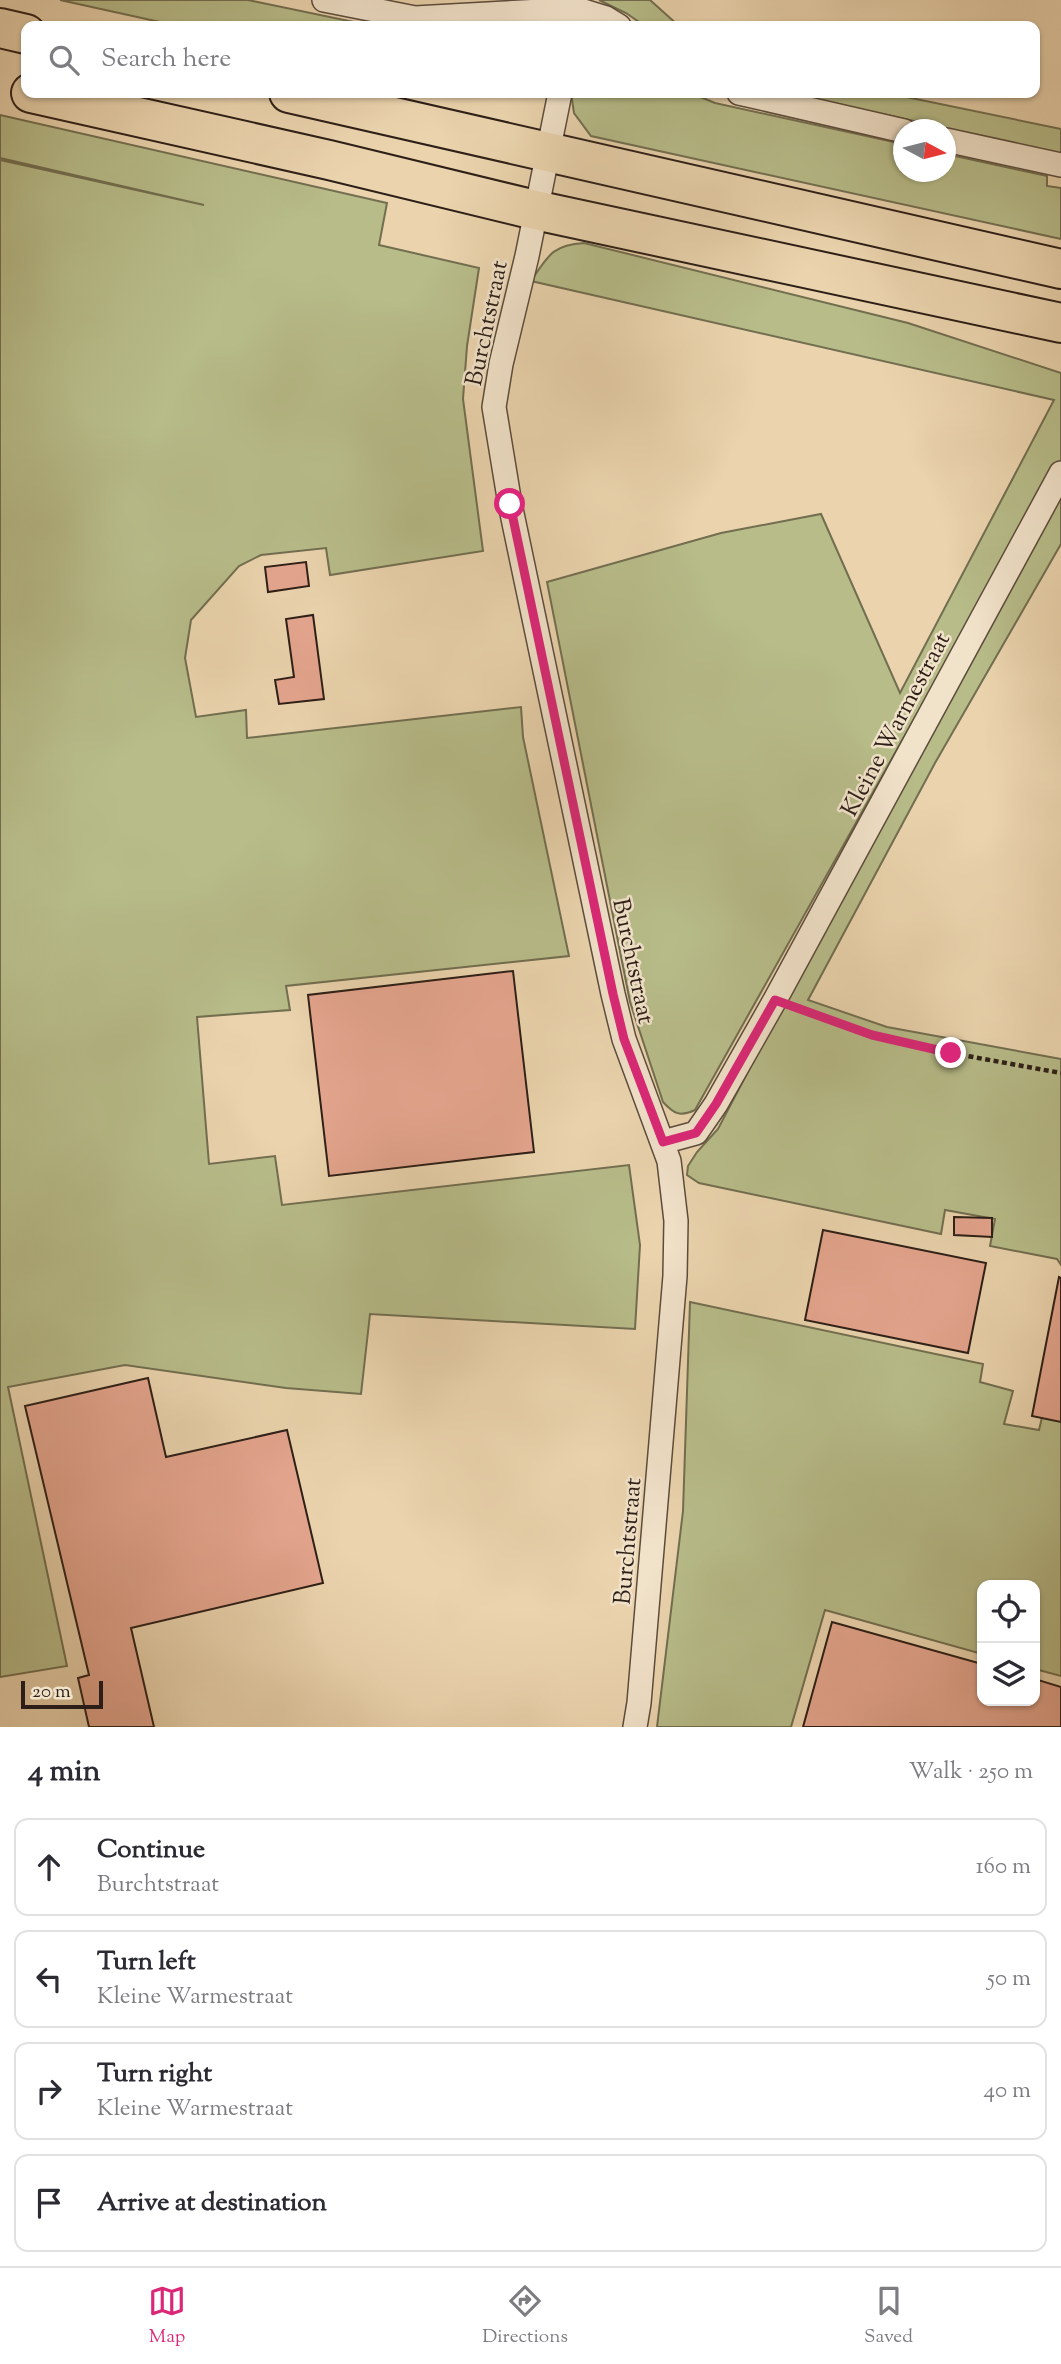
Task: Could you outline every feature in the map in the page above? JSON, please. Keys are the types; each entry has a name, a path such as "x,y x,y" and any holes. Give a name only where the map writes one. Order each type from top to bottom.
{"highway":[{"path":"0,28 21,33"},
{"path":"0,86 21,90"},
{"path":"55,98 535,210 1061,323"},
{"path":"311,98 1061,269"}],"street":[{"path":"324,0 415,18 606,18 611,21"},
{"path":"548,151 559,98"},
{"path":"761,98 893,128"},
{"path":"956,142 1061,165"},
{"name":"Burchtstraat","path":"548,151 527,256 500,364 494,407 499,443 613,994 624,1039 669,1161 676,1222 675,1276 642,1676 635,1727"},
{"name":"Kleine Warmestraat","path":"663,1142 696,1133 716,1104 1061,472"}],"path":[{"path":"775,1000 872,1035 1061,1073"}],"green space":[{"path":"60,0 248,0 349,21 155,21"},
{"path":"599,0 650,0 673,21 638,21"},
{"path":"572,98 703,98 715,103 893,142 893,182 956,182 956,156 1047,176 1047,186 1061,188 1061,239 591,136 574,113"},
{"path":"810,98 911,98 1061,129 1061,154 956,131 956,119 904,119"},
{"path":"0,115 387,203 379,245 479,268 467,346 463,399 483,551 330,575 326,548 261,555 239,566 191,620 185,658 196,717 246,710 247,738 521,707 523,737 569,956 286,986 290,1010 197,1017 209,1164 275,1156 282,1205 629,1165 640,1245 635,1329 370,1314 361,1394 286,1388 125,1365 8,1387 67,1666 0,1677 0,160 204,205 0,158"},
{"path":"584,243 908,323 1061,373 1061,544 935,763 808,1000 887,1027 1061,1059 1061,1265 1057,1259 990,1246 995,1219 945,1210 941,1234 699,1183 687,1175 688,1166 697,1152 718,1129 764,1041 936,680 695,1110 678,1113 663,1102 630,1002 547,582 721,533 821,514 900,693 1054,400 531,281 552,253 565,246"},
{"path":"690,1302 983,1364 980,1382 1013,1391 1004,1424 1039,1430 1061,1337 1061,1676 1040,1670 1040,1580 977,1580 977,1653 825,1610 791,1727 657,1727 683,1511"}],"building":[{"path":"306,562 309,586 268,592 265,567"},
{"path":"313,615 324,699 279,704 275,680 294,677 286,619"},
{"path":"513,971 534,1152 329,1176 308,995"},
{"path":"954,1217 992,1218 992,1237 954,1235"},
{"path":"823,1230 986,1263 968,1353 805,1320"},
{"path":"1059,1277 1061,1278 1061,1422 1032,1416"},
{"path":"148,1378 166,1457 287,1430 323,1583 131,1628 154,1727 89,1727 78,1678 89,1675 25,1406"},
{"path":"832,1622 977,1663 977,1706 1040,1706 1040,1681 1061,1687 1061,1727 803,1727"}],"route":[{"path":"510,504 613,994 624,1039 663,1142 696,1133 716,1104 775,1000 872,1035 951,1053"}]}
